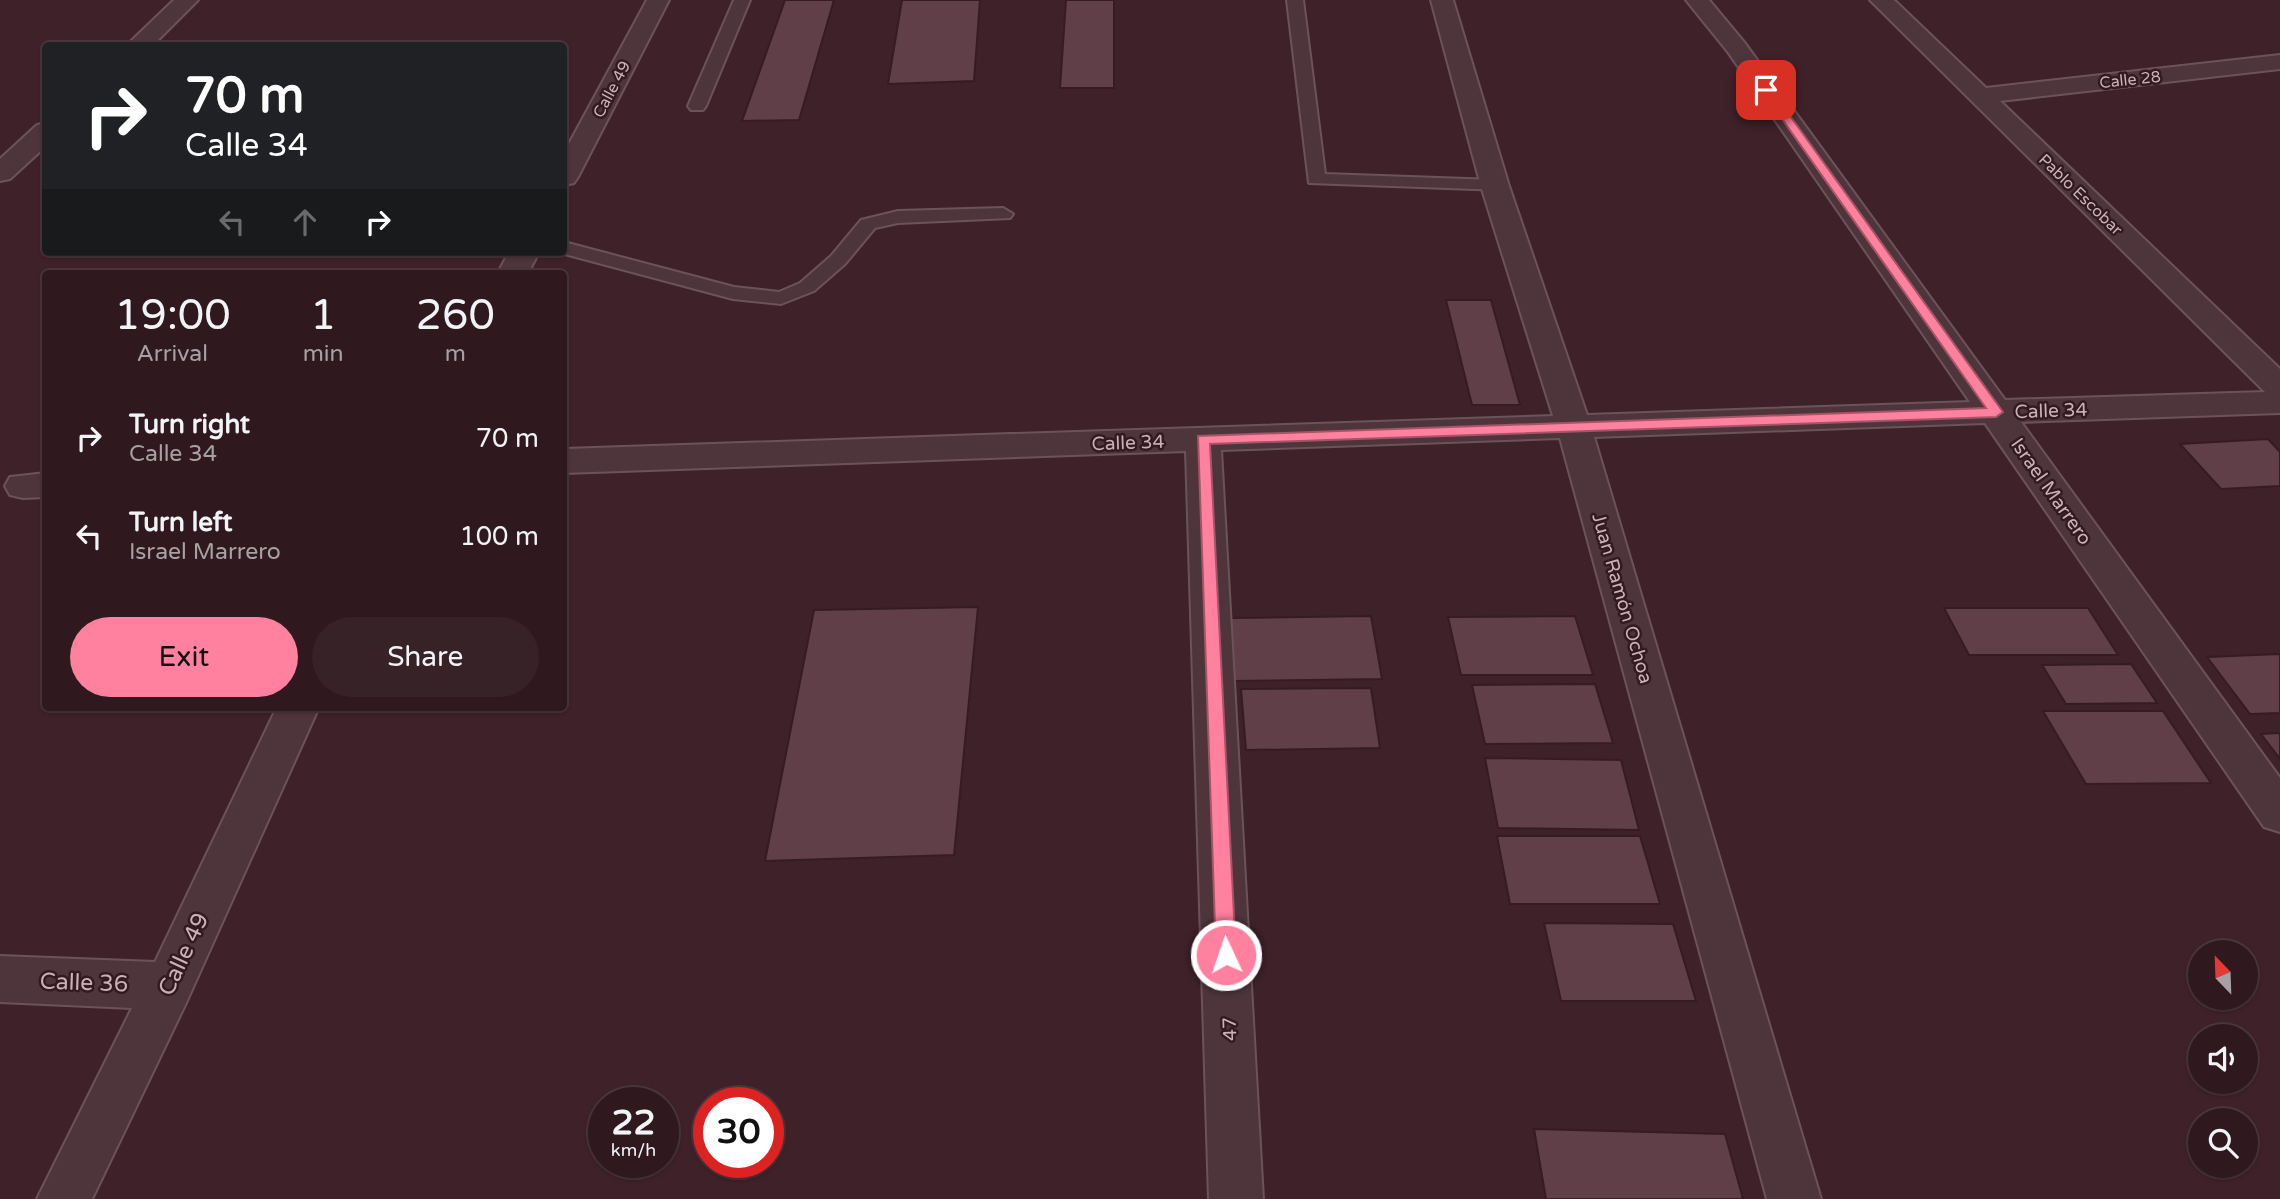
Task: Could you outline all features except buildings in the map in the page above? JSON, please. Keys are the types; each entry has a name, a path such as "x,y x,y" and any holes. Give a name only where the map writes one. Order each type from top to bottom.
{"street":[{"path":"142,42 187,0"},
{"name":"Calle 49","path":"567,167 658,0"},
{"name":"Juan Ramón Ochoa","path":"1442,0 1494,186 1574,426 1794,1199"},
{"name":"Israel Marrero","path":"1697,0 1736,47 2280,813"},
{"name":"Pablo Escobar","path":"1881,0 2280,388"},
{"name":"Calle 28","path":"1981,96 2280,62"},
{"path":"1,171 42,135"},
{"name":"Calle 34","path":"567,461 2280,402"},
{"name":"47","path":"1203,439 1236,1199"},
{"name":"Calle 49","path":"64,1199 169,986 296,711"},
{"name":"Calle 36","path":"0,979 169,986"}],"lane":[{"path":"697,106 742,0"},
{"path":"1296,0 1316,179 1494,186"},
{"path":"567,249 733,293 781,298 807,287 838,260 854,237 868,224 898,217 1003,214"}],"route":[{"path":"1226,955 1203,439 1996,412 1766,90"}]}
